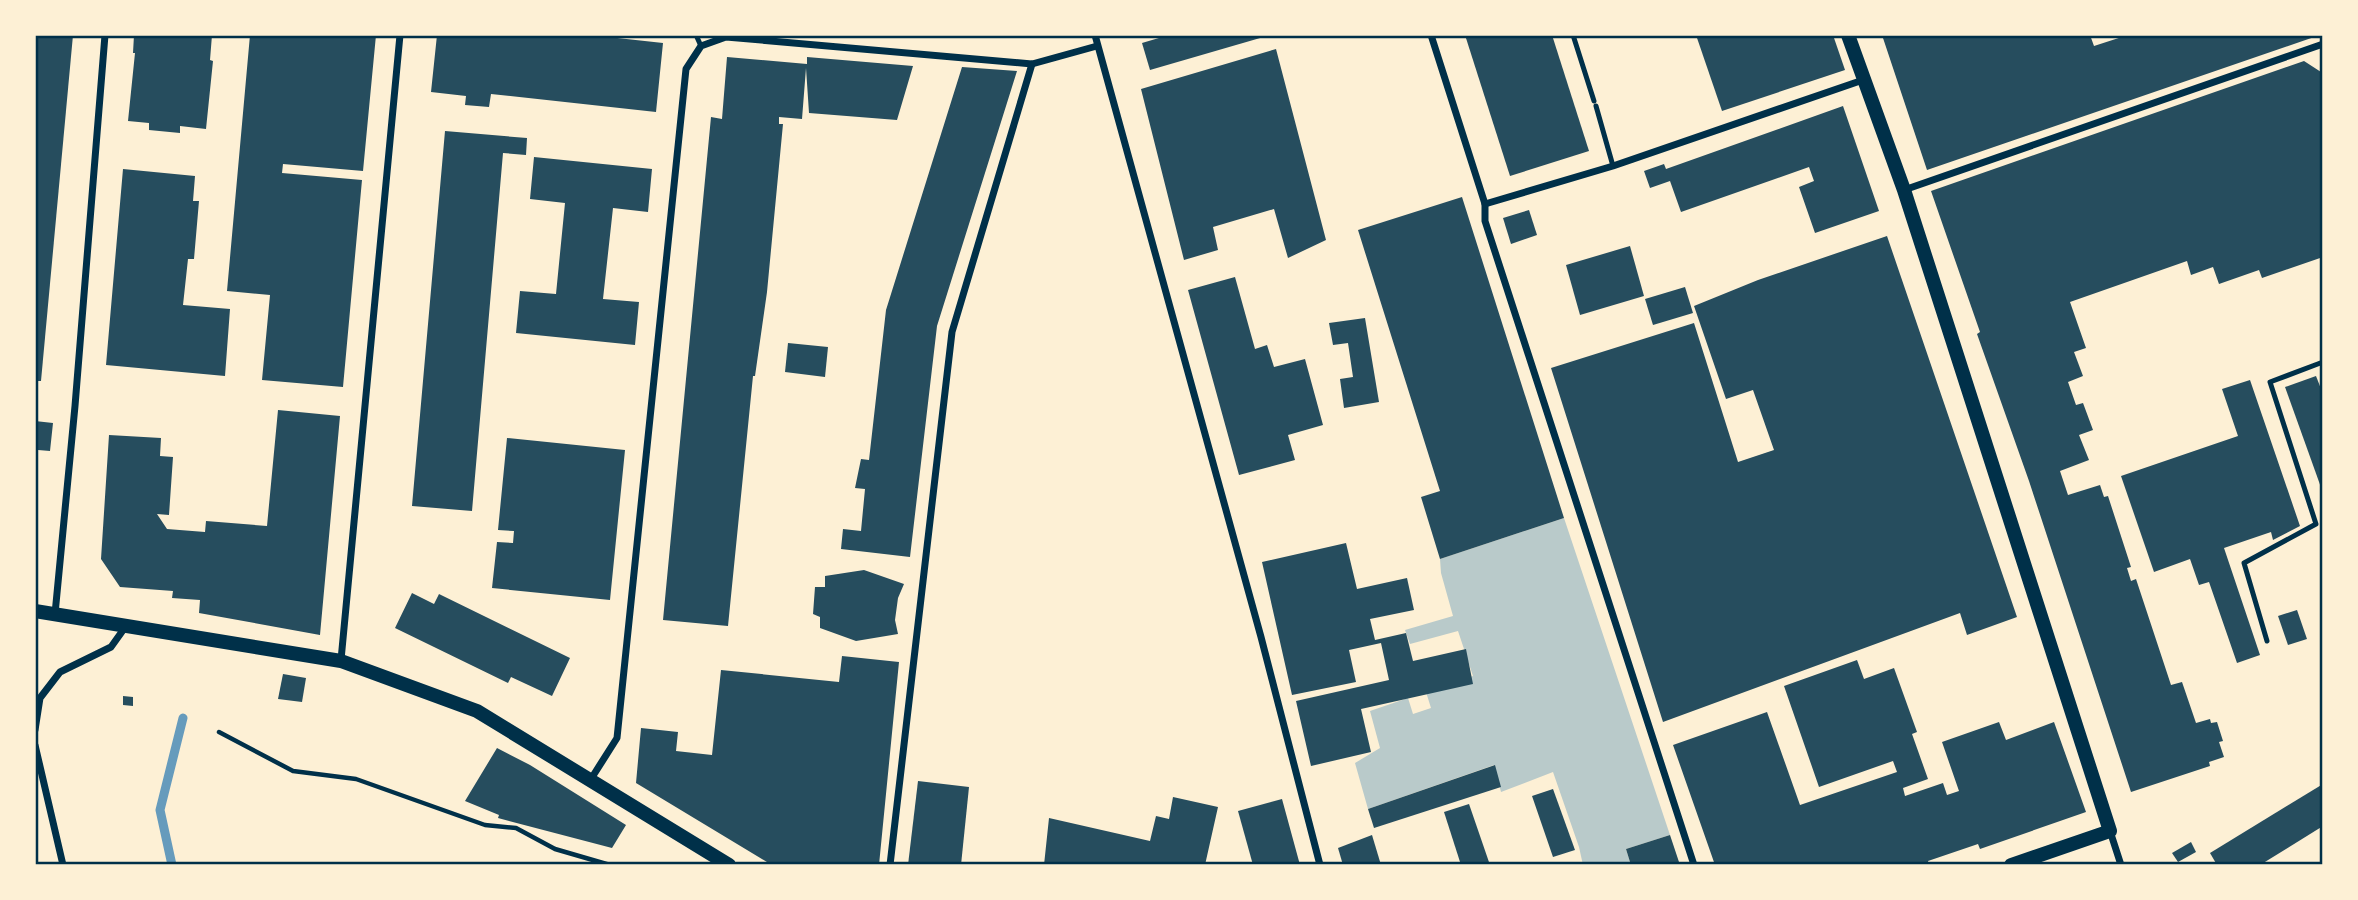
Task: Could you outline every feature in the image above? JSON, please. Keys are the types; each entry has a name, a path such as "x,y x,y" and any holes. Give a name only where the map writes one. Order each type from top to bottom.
{"main road":[{"path":"1848,35 1904,190 2110,831 2011,865"},
{"path":"35,611 341,661 477,711 729,865"}],"street":[{"path":"55,614 105,35"},
{"path":"341,661 400,35"},
{"path":"1094,35 1261,636 1320,865"},
{"path":"1431,35 1485,204 1485,220 1695,865"},
{"path":"1904,190 2323,42 2322,35"},
{"path":"591,779 617,738 686,69 701,46 726,37 1032,64 1097,46"},
{"path":"890,865 952,332 1032,64"},
{"path":"1485,204 1613,166 1863,79"},
{"path":"35,730 40,698 60,672 111,647 126,626"},
{"path":"35,745 63,865"},
{"path":"2110,831 2121,865"}],"lane":[{"path":"696,35 701,46"},
{"path":"1573,35 1613,166"},
{"path":"2267,641 2244,563 2316,524 2270,382 2323,362"}],"path":[{"path":"219,732 293,771 356,779 485,825 516,828 555,849 610,865"}],"shaded area":[{"path":"1564,518 1670,835 1626,849 1630,862 1622,865 1583,865 1553,772 1501,792 1494,765 1368,809 1355,763 1380,748 1370,711 1408,698 1413,714 1431,708 1426,692 1473,676 1458,631 1410,644 1405,630 1453,616 1441,573 1440,559"}],"building":[{"path":"35,35 73,35 41,381 35,381"},
{"path":"134,35 212,35 210,60 213,61 206,129 180,126 180,133 149,130 149,123 128,121 135,53"},
{"path":"250,35 376,35 363,171 283,164 282,173 362,180 343,387 262,380 270,295 227,291"},
{"path":"437,35 590,35 663,43 656,112 491,94 489,107 465,105 466,96 431,92"},
{"path":"1169,35 1267,36 1150,70 1142,43"},
{"path":"1465,35 1552,35 1589,151 1510,176"},
{"path":"1696,35 1833,35 1845,70 1722,111"},
{"path":"1882,35 2090,35 2094,46 2128,35 2320,35 1927,170"},
{"path":"1276,49 1326,240 1288,258 1274,209 1213,227 1218,250 1184,260 1141,89"},
{"path":"727,57 807,64 807,57 913,66 897,120 809,113 806,68 802,119 779,117 779,124 783,124 767,292 753,376 728,626 663,620 711,117 722,119"},
{"path":"2304,61 2321,72 2323,78 2323,257 2262,278 2259,270 2219,284 2213,267 2191,275 2187,261 2070,302 2086,348 2074,352 2083,376 2068,382 2076,405 2083,403 2093,430 2079,435 2089,460 2060,471 2068,495 2100,485 2104,497 2108,496 2131,567 2127,568 2131,581 2136,579 2171,685 2182,682 2196,723 2210,719 2211,723 2217,722 2223,741 2219,742 2224,757 2209,762 2210,766 2131,792 1931,191"},
{"path":"962,67 1017,71 937,326 910,557 841,549 843,529 861,531 865,489 855,488 861,459 869,460 886,310"},
{"path":"1843,106 1879,211 1815,233 1799,187 1814,181 1809,167 1681,212 1670,181 1650,188 1644,171 1664,164 1666,169"},
{"path":"445,131 527,138 526,155 503,153 472,511 412,506"},
{"path":"534,157 652,169 648,212 613,208 603,299 639,302 635,345 516,333 520,291 556,294 565,203 530,199"},
{"path":"123,169 195,176 193,201 199,201 194,259 188,259 183,305 230,309 225,376 106,365"},
{"path":"1462,197 1564,518 1440,559 1421,497 1440,491 1358,230"},
{"path":"1529,210 1537,235 1511,244 1503,218"},
{"path":"1887,236 2017,617 1967,635 1960,613 1663,722 1551,368 1694,323 1738,462 1774,450 1753,390 1726,399 1694,306 1758,280"},
{"path":"1630,246 1644,296 1580,315 1566,265"},
{"path":"1235,277 1255,349 1267,345 1274,367 1305,359 1323,425 1288,435 1295,460 1239,475 1188,290"},
{"path":"1685,287 1693,313 1653,325 1645,299"},
{"path":"1365,318 1379,402 1344,408 1340,379 1353,377 1348,343 1333,345 1329,323"},
{"path":"788,343 828,347 825,377 785,372"},
{"path":"2316,376 2323,394 2323,493 2285,387"},
{"path":"2250,380 2300,526 2273,540 2271,532 2224,548 2260,655 2237,663 2209,582 2199,585 2190,559 2154,572 2121,476 2238,436 2222,389"},
{"path":"278,410 340,416 320,635 199,613 200,600 172,598 173,591 120,587 101,559 109,435 161,438 160,456 173,457 169,515 157,514 167,529 205,532 206,521 267,526"},
{"path":"35,421 53,423 50,451 35,452"},
{"path":"507,438 625,450 610,600 492,588 497,542 513,543 514,531 498,530"},
{"path":"1346,543 1357,589 1407,578 1414,610 1370,619 1375,640 1406,633 1413,661 1466,649 1473,684 1361,709 1371,752 1311,766 1296,701 1389,680 1381,643 1349,650 1356,682 1292,695 1262,562"},
{"path":"864,570 904,584 898,598 895,620 898,634 856,641 820,628 820,617 813,614 815,587 825,587 825,576"},
{"path":"412,593 434,604 439,594 570,658 552,696 511,677 508,683 395,628"},
{"path":"2297,610 2307,639 2288,645 2278,616"},
{"path":"842,656 899,662 879,865 772,865 636,783 641,728 678,732 676,751 712,755 721,670 839,682"},
{"path":"1857,660 1864,679 1894,668 1917,732 1912,734 1928,779 1903,788 1905,796 1943,783 1947,795 1959,791 1942,742 1999,722 2006,740 2054,722 2086,812 1980,849 1978,844 1928,861 1929,865 1715,865 1673,745 1767,712 1800,805 1897,772 1893,761 1819,787 1784,686"},
{"path":"283,674 306,678 302,702 278,699"},
{"path":"123,696 133,697 133,706 123,705"},
{"path":"497,748 530,765 626,825 612,848 498,818 499,815 465,801"},
{"path":"1495,765 1501,787 1374,828 1368,809"},
{"path":"918,781 969,787 961,865 908,865"},
{"path":"2323,784 2323,826 2260,865 2217,865 2210,853"},
{"path":"1553,789 1575,850 1553,857 1532,796"},
{"path":"1173,797 1218,807 1205,865 1044,865 1049,818 1150,841 1156,816 1169,819"},
{"path":"1282,799 1300,865 1253,865 1238,811"},
{"path":"1469,804 1490,865 1461,865 1444,812"},
{"path":"1372,835 1381,865 1343,865 1338,848"},
{"path":"1670,835 1680,865 1623,865 1630,862 1626,849"},
{"path":"2191,842 2196,852 2178,862 2172,853"}],"waterway":[{"path":"172,865 160,810 183,718"}]}
